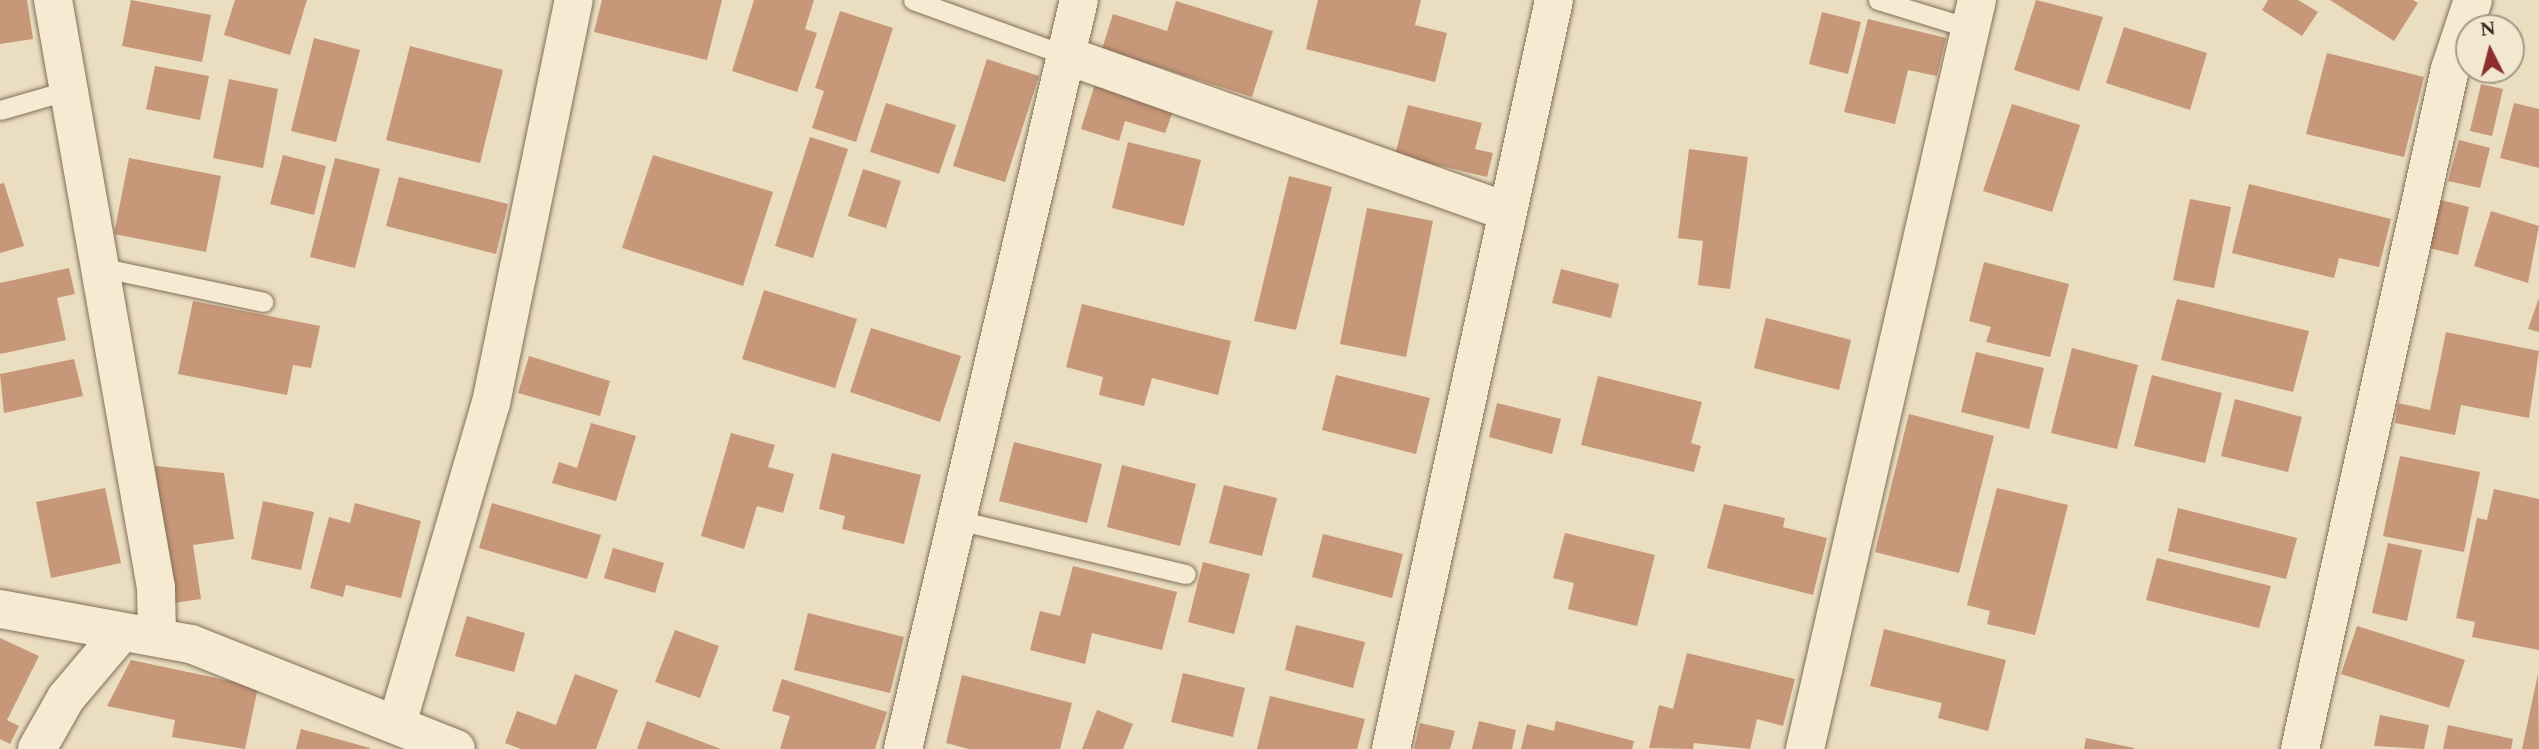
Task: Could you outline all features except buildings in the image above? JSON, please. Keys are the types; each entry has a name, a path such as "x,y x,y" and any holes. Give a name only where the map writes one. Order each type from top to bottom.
{"street":[{"path":"37,749 66,698 139,635 156,589 53,0"},
{"path":"397,724 491,403 574,0"},
{"path":"903,749 1068,56 1079,0"},
{"path":"1391,749 1412,669 1504,210 1554,0"},
{"path":"2300,749 2450,69 2473,0"},
{"path":"1805,749 1973,14"},
{"path":"1068,56 1504,210"},
{"path":"0,609 191,644 456,749"}],"lane":[{"path":"913,0 1068,56"},
{"path":"1878,0 1973,14"},
{"path":"0,110 69,90"},
{"path":"99,267 263,302"},
{"path":"957,520 1186,574"}]}
